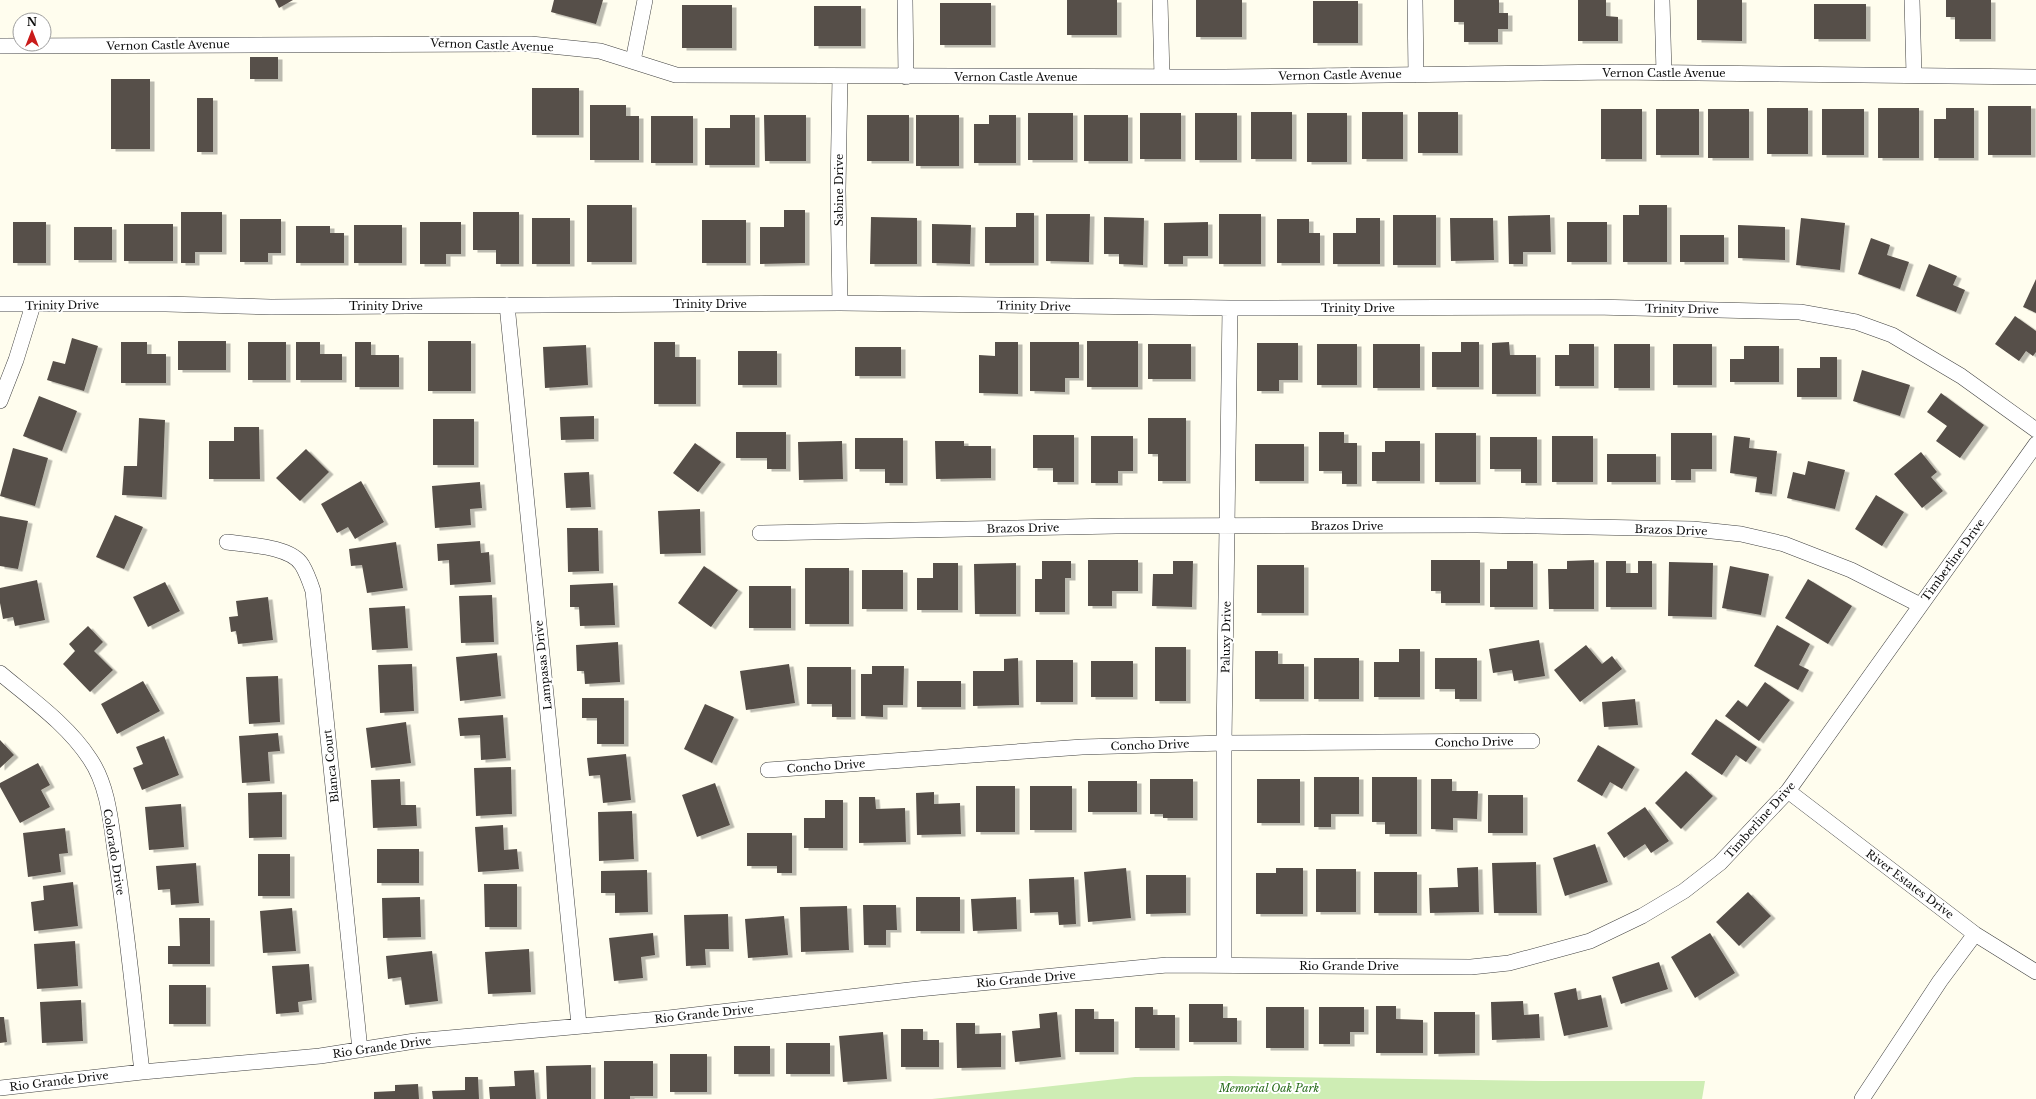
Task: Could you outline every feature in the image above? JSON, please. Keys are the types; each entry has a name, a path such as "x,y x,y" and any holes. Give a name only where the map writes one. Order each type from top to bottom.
{"street":[{"path":"633,61 645,0"},
{"path":"905,0 906,77"},
{"path":"1160,0 1162,77"},
{"path":"1415,0 1416,74"},
{"path":"1662,0 1664,72"},
{"path":"1912,0 1914,75"},
{"name":"Vernon Castle Avenue","path":"0,46 531,44 600,51 676,74 906,77 1162,77 1664,72 2036,77"},
{"name":"Sabine Drive","path":"840,76 838,190 840,303"},
{"name":"Trinity Drive","path":"0,304 166,304 271,306 840,303 1230,308 1594,307 1800,312 1856,322 1892,335 1961,376 2036,430"},
{"path":"0,401 16,360 33,305"},
{"name":"Lampasas Drive","path":"507,305 579,1025"},
{"name":"Paluxy Drive","path":"1224,965 1224,743 1230,308"},
{"name":"Timberline Drive","path":"1409,966 1471,967 1509,963 1590,941 1642,916 1684,891 1714,868 1788,791 2036,444"},
{"name":"Brazos Drive","path":"760,533 1116,526 1477,525 1693,529 1741,534 1784,544 1851,570 1920,605"},
{"name":"Blanca Court","path":"227,542 285,551 294,556 302,564 313,591 360,1050"},
{"name":"Colorado Drive","path":"0,673 76,740 91,760 101,781 110,819 121,890 142,1072"},
{"name":"Concho Drive","path":"768,770 1082,747 1224,743 1532,741"},
{"name":"River Estates Drive","path":"1788,791 1975,934 2036,972"},
{"path":"1862,1099 1940,981 1975,934"},
{"name":"Rio Grande Drive","path":"0,1088 142,1072 320,1056 415,1041 579,1025 660,1019 918,989 1159,966 1409,966"}],"green space":[{"name":"Memorial Oak Park","path":"1227,1076 1544,1081 1705,1081 1702,1099 932,1099 1135,1077"}],"building":[{"path":"275,0 293,0 279,8"},
{"path":"554,0 603,0 596,24 551,12"},
{"path":"1067,0 1117,0 1117,35 1067,35"},
{"path":"1196,0 1242,0 1242,37 1196,37"},
{"path":"1454,0 1499,0 1499,13 1508,13 1508,29 1498,29 1498,42 1464,42 1464,22 1454,22"},
{"path":"1578,0 1606,0 1606,16 1618,17 1618,41 1578,41"},
{"path":"1697,0 1742,0 1742,41 1697,40"},
{"path":"1946,0 1991,0 1991,39 1955,39 1955,17 1946,17"},
{"path":"1313,1 1358,1 1358,43 1313,43"},
{"path":"940,3 991,3 991,45 940,45"},
{"path":"1814,4 1866,4 1866,39 1814,39"},
{"path":"682,5 732,5 732,48 682,48"},
{"path":"814,6 861,6 861,46 814,46"},
{"path":"250,57 278,57 278,79 250,79"},
{"path":"111,79 150,79 150,149 111,149"},
{"path":"532,88 579,88 579,135 532,135"},
{"path":"197,98 213,98 213,152 197,152"},
{"path":"590,105 626,105 626,116 639,116 639,160 590,160"},
{"path":"1988,106 2031,106 2031,155 1988,155"},
{"path":"1767,108 1808,108 1808,154 1767,154"},
{"path":"1878,108 1919,108 1919,158 1878,158"},
{"path":"1946,108 1974,108 1974,158 1934,158 1934,119 1946,119"},
{"path":"1601,109 1642,109 1642,159 1601,159"},
{"path":"1656,109 1699,109 1699,155 1656,155"},
{"path":"1708,109 1749,109 1749,158 1708,158"},
{"path":"1822,109 1864,109 1864,155 1822,155"},
{"path":"1251,112 1292,112 1292,159 1251,159"},
{"path":"1362,112 1403,112 1403,159 1362,159"},
{"path":"1418,112 1458,112 1458,153 1418,153"},
{"path":"1028,113 1073,113 1073,160 1028,160"},
{"path":"1140,113 1181,113 1181,159 1140,159"},
{"path":"1195,113 1237,113 1237,160 1195,160"},
{"path":"1307,113 1347,113 1347,162 1307,162"},
{"path":"730,115 755,115 755,165 705,165 705,128 730,128"},
{"path":"764,115 806,115 806,161 765,161"},
{"path":"867,115 909,115 909,161 867,161"},
{"path":"916,115 959,115 959,166 916,166"},
{"path":"989,115 1016,115 1016,163 974,163 974,124 989,124"},
{"path":"1084,115 1128,115 1128,161 1084,161"},
{"path":"651,116 693,116 693,163 651,163"},
{"path":"587,205 632,205 632,262 587,262"},
{"path":"1639,205 1667,205 1667,262 1623,262 1623,215 1639,215"},
{"path":"784,210 805,210 805,263 760,264 760,227 784,227"},
{"path":"181,212 222,212 222,252 195,252 195,263 181,263"},
{"path":"473,212 519,212 519,264 496,264 496,250 473,250"},
{"path":"1016,213 1034,213 1034,263 985,263 985,227 1016,227"},
{"path":"1046,214 1090,214 1089,262 1046,261"},
{"path":"1219,214 1261,214 1261,264 1219,264"},
{"path":"1393,215 1436,215 1436,265 1393,265"},
{"path":"1550,215 1551,252 1523,252 1523,264 1509,264 1508,216"},
{"path":"871,217 917,218 917,264 870,264"},
{"path":"1104,217 1144,218 1143,265 1119,264 1119,254 1104,254"},
{"path":"532,218 570,218 570,264 532,264"},
{"path":"1356,218 1380,218 1380,264 1333,264 1333,233 1356,233"},
{"path":"1450,218 1493,218 1494,260 1451,261"},
{"path":"1801,218 1845,223 1840,270 1796,265"},
{"path":"240,219 281,219 281,253 268,253 268,262 240,262"},
{"path":"1277,219 1309,219 1309,233 1320,233 1320,263 1277,263"},
{"path":"702,220 746,220 746,263 702,263"},
{"path":"13,222 46,222 46,263 13,263"},
{"path":"420,222 461,222 461,254 446,254 446,264 420,264"},
{"path":"1208,222 1208,256 1183,256 1183,264 1164,264 1164,223"},
{"path":"1567,222 1607,222 1607,262 1567,262"},
{"path":"124,224 173,224 173,261 124,261"},
{"path":"932,224 971,225 970,264 932,263"},
{"path":"354,225 402,225 402,263 354,263"},
{"path":"1738,225 1785,227 1785,260 1738,258"},
{"path":"296,226 330,226 330,233 344,233 344,263 296,263"},
{"path":"74,227 112,227 112,260 74,260"},
{"path":"1680,235 1724,235 1724,262 1680,262"},
{"path":"1871,238 1890,245 1887,255 1909,262 1900,289 1858,274"},
{"path":"1929,264 1957,276 1953,285 1965,290 1956,312 1916,296"},
{"path":"2036,279 2036,313 2023,307"},
{"path":"2015,316 2036,331 2036,352 2033,356 2026,351 2019,361 1995,344"},
{"path":"72,338 98,346 84,391 47,380 53,361 65,364"},
{"path":"178,341 226,341 226,370 178,370"},
{"path":"428,341 471,341 471,391 428,391"},
{"path":"1087,341 1138,341 1138,387 1087,387"},
{"path":"121,342 147,342 147,354 166,354 166,383 121,383"},
{"path":"248,342 286,342 286,380 248,380"},
{"path":"296,342 320,342 320,354 342,354 342,380 296,380"},
{"path":"355,342 371,342 371,355 399,355 399,387 355,387"},
{"path":"654,342 675,342 675,357 696,357 696,404 654,404"},
{"path":"995,342 1018,342 1018,394 979,393 979,355 995,356"},
{"path":"1030,342 1079,342 1079,378 1065,378 1065,392 1030,391"},
{"path":"1461,342 1479,342 1479,387 1432,387 1432,352 1461,352"},
{"path":"1509,342 1510,355 1536,355 1536,394 1492,394 1492,343"},
{"path":"1257,343 1298,343 1298,380 1279,380 1279,391 1257,391"},
{"path":"1148,344 1191,344 1191,379 1148,379"},
{"path":"1317,344 1357,344 1357,385 1317,385"},
{"path":"1373,344 1420,344 1420,388 1373,388"},
{"path":"1569,344 1594,344 1594,386 1555,386 1555,355 1569,355"},
{"path":"1614,344 1650,344 1650,388 1614,388"},
{"path":"1673,344 1712,344 1712,385 1673,385"},
{"path":"586,345 588,385 545,388 543,347"},
{"path":"1744,346 1779,346 1779,382 1730,382 1730,359 1744,359"},
{"path":"855,347 901,347 901,376 855,376"},
{"path":"738,351 777,351 777,385 738,385"},
{"path":"1820,357 1837,357 1837,397 1797,397 1797,368 1820,368"},
{"path":"1862,370 1910,385 1900,416 1853,401"},
{"path":"1941,393 1984,425 1960,458 1936,441 1947,426 1927,412"},
{"path":"39,396 77,411 62,451 23,436"},
{"path":"594,416 594,439 561,440 560,417"},
{"path":"139,418 165,420 162,497 122,495 124,466 137,466"},
{"path":"1148,418 1186,418 1186,481 1158,481 1158,454 1148,454"},
{"path":"433,419 474,419 474,465 433,465"},
{"path":"234,427 259,427 260,479 209,479 209,441 234,441"},
{"path":"736,432 786,432 786,469 767,469 767,458 736,458"},
{"path":"1319,432 1344,432 1344,443 1357,443 1357,484 1342,484 1342,471 1319,471"},
{"path":"1435,433 1476,433 1476,482 1435,482"},
{"path":"1671,433 1712,433 1712,469 1691,469 1691,480 1671,480"},
{"path":"1033,435 1074,435 1074,482 1053,482 1053,468 1033,468"},
{"path":"1091,436 1133,436 1133,471 1118,471 1118,483 1091,483"},
{"path":"1552,436 1593,436 1593,482 1552,482"},
{"path":"1734,436 1750,438 1749,448 1777,451 1772,494 1755,492 1757,477 1730,473"},
{"path":"1490,437 1537,437 1537,483 1521,483 1521,469 1490,469"},
{"path":"855,438 903,438 903,483 885,483 885,469 855,469"},
{"path":"842,441 843,479 799,480 798,442"},
{"path":"935,441 964,441 964,446 991,446 991,478 936,479"},
{"path":"1385,441 1420,441 1420,481 1372,481 1372,452 1385,452"},
{"path":"695,443 721,462 698,492 673,473"},
{"path":"1255,444 1304,444 1304,481 1255,481"},
{"path":"13,448 48,458 35,506 0,496"},
{"path":"306,449 329,472 300,501 276,478"},
{"path":"1921,452 1937,472 1931,477 1943,491 1922,508 1894,474"},
{"path":"1607,454 1656,454 1656,482 1607,482"},
{"path":"1808,461 1845,470 1835,509 1787,498 1793,472 1805,475"},
{"path":"589,472 591,507 566,508 564,473"},
{"path":"361,481 384,522 355,539 348,527 337,533 321,504"},
{"path":"480,482 482,508 470,509 471,525 435,528 432,486"},
{"path":"1876,495 1904,512 1882,546 1855,529"},
{"path":"700,509 701,553 660,554 658,511"},
{"path":"115,515 143,527 124,569 96,557"},
{"path":"0,516 28,521 18,569 0,566"},
{"path":"567,528 598,528 599,571 568,572"},
{"path":"480,541 481,553 489,552 491,582 450,585 449,560 438,561 437,544"},
{"path":"396,542 403,588 367,593 362,565 351,566 349,549"},
{"path":"1088,560 1138,560 1138,591 1112,591 1112,606 1088,606"},
{"path":"1431,560 1480,560 1480,603 1441,603 1441,591 1431,591"},
{"path":"1594,560 1594,609 1549,609 1548,569 1567,569 1567,561"},
{"path":"1042,561 1071,561 1071,578 1065,578 1065,612 1035,612 1035,579 1042,579"},
{"path":"1173,561 1193,561 1192,607 1152,606 1153,574 1173,574"},
{"path":"1507,561 1533,561 1533,607 1490,607 1490,569 1507,569"},
{"path":"1606,561 1626,561 1626,573 1638,573 1638,561 1652,561 1652,607 1606,607"},
{"path":"1669,562 1713,563 1712,617 1668,616"},
{"path":"933,563 958,563 958,610 917,610 917,578 933,578"},
{"path":"1016,563 1016,614 975,614 974,564"},
{"path":"1257,565 1304,565 1304,613 1257,613"},
{"path":"704,566 738,590 711,627 678,603"},
{"path":"1730,566 1769,574 1761,615 1722,608"},
{"path":"805,568 849,568 849,624 805,624"},
{"path":"862,570 903,570 903,609 862,609"},
{"path":"1808,579 1852,606 1828,644 1785,618"},
{"path":"37,580 45,620 15,626 13,617 3,619 0,603 0,588"},
{"path":"165,582 180,611 148,627 133,597"},
{"path":"613,583 615,625 580,626 579,607 570,607 570,585"},
{"path":"749,586 791,586 791,628 749,628"},
{"path":"492,595 494,642 461,643 459,596"},
{"path":"268,597 273,640 238,644 236,631 231,632 229,617 238,616 236,601"},
{"path":"405,606 408,648 372,650 369,608"},
{"path":"1777,625 1810,644 1799,665 1809,670 1798,690 1754,666"},
{"path":"88,626 103,642 94,651 113,670 90,692 63,664 75,651 69,644"},
{"path":"1539,640 1545,676 1514,681 1512,670 1493,673 1489,649"},
{"path":"618,642 620,682 585,684 584,671 577,671 576,645"},
{"path":"1586,645 1602,664 1612,656 1622,669 1580,702 1554,670"},
{"path":"1155,647 1186,647 1186,701 1155,701"},
{"path":"1399,649 1420,649 1420,697 1374,697 1374,662 1399,662"},
{"path":"1255,651 1278,651 1278,664 1304,664 1304,699 1255,699"},
{"path":"497,653 501,696 460,701 456,657"},
{"path":"1018,658 1019,705 973,706 973,671 1004,671 1004,659"},
{"path":"1314,658 1359,658 1359,699 1314,699"},
{"path":"1435,658 1477,658 1477,699 1455,699 1455,689 1435,689"},
{"path":"1036,660 1073,660 1073,702 1036,702"},
{"path":"1091,661 1133,661 1133,697 1091,697"},
{"path":"412,664 414,711 380,713 378,665"},
{"path":"789,664 795,703 746,710 740,671"},
{"path":"872,666 904,666 903,705 883,705 883,717 861,716 861,674 872,674"},
{"path":"807,667 851,667 851,717 832,717 832,704 807,704"},
{"path":"278,676 280,722 249,724 246,677"},
{"path":"143,681 160,711 117,734 101,704"},
{"path":"917,681 961,681 961,707 917,707"},
{"path":"1765,682 1790,700 1759,741 1725,716 1738,700 1747,707"},
{"path":"582,698 624,698 624,744 597,744 597,718 582,718"},
{"path":"1635,699 1638,725 1604,727 1602,702"},
{"path":"705,704 734,717 712,763 684,749"},
{"path":"503,715 506,758 481,760 480,735 460,736 458,718"},
{"path":"1716,719 1757,747 1746,762 1736,755 1722,775 1691,754"},
{"path":"406,722 411,763 371,768 366,728"},
{"path":"278,733 280,751 268,752 270,781 242,783 239,736"},
{"path":"164,736 179,775 142,790 133,768 143,764 136,747"},
{"path":"0,740 14,755 0,768"},
{"path":"1598,745 1635,767 1622,789 1610,782 1602,796 1577,781"},
{"path":"626,754 631,800 603,803 600,775 589,776 587,758"},
{"path":"38,763 50,785 41,790 50,807 20,823 0,787 0,783"},
{"path":"511,767 512,814 476,816 474,768"},
{"path":"1686,771 1713,796 1681,829 1655,803"},
{"path":"1314,777 1359,777 1359,814 1331,814 1331,827 1314,827"},
{"path":"1372,777 1417,777 1417,834 1385,834 1385,822 1372,822"},
{"path":"400,779 401,805 416,805 417,826 373,828 371,780"},
{"path":"1150,779 1193,779 1193,818 1163,818 1163,814 1150,814"},
{"path":"1257,779 1300,779 1300,823 1257,823"},
{"path":"1431,779 1452,779 1452,791 1478,791 1477,819 1453,818 1453,830 1431,829"},
{"path":"1088,781 1137,781 1137,812 1088,812"},
{"path":"715,783 730,825 697,837 682,795"},
{"path":"976,786 1015,786 1015,832 976,832"},
{"path":"1030,786 1072,786 1072,830 1030,830"},
{"path":"282,792 282,837 249,838 248,793"},
{"path":"934,792 934,804 960,803 961,834 917,835 916,793"},
{"path":"1488,795 1523,795 1523,833 1488,833"},
{"path":"859,797 875,797 876,809 905,808 906,842 859,843"},
{"path":"825,800 843,800 843,848 804,848 804,818 825,818"},
{"path":"181,804 184,847 149,850 145,807"},
{"path":"1645,807 1669,841 1651,853 1645,844 1624,858 1607,833"},
{"path":"632,811 634,859 599,861 598,812"},
{"path":"503,825 504,850 517,849 519,869 478,872 475,827"},
{"path":"65,828 68,853 59,854 61,872 28,877 23,833"},
{"path":"747,833 792,833 792,873 777,873 777,866 747,866"},
{"path":"1595,844 1608,882 1565,896 1553,858"},
{"path":"377,849 419,849 419,883 377,883"},
{"path":"258,854 290,854 290,896 258,896"},
{"path":"1536,862 1537,913 1494,913 1492,863"},
{"path":"196,863 199,903 171,905 170,889 158,890 156,866"},
{"path":"1478,867 1479,912 1430,913 1429,888 1458,887 1457,868"},
{"path":"1126,868 1131,918 1088,922 1084,872"},
{"path":"1276,868 1303,868 1303,914 1256,914 1256,873 1276,873"},
{"path":"1316,869 1356,869 1356,912 1316,912"},
{"path":"647,870 648,912 615,913 615,893 601,893 601,871"},
{"path":"1374,872 1417,872 1417,913 1374,913"},
{"path":"1146,875 1186,875 1186,913 1146,914"},
{"path":"1074,877 1076,924 1059,925 1058,912 1030,913 1029,879"},
{"path":"73,882 78,926 34,931 31,902 44,900 43,886"},
{"path":"484,884 517,884 517,927 485,927"},
{"path":"1748,892 1771,916 1739,946 1716,922"},
{"path":"420,897 421,937 383,938 382,898"},
{"path":"916,897 960,897 960,931 916,931"},
{"path":"1016,897 1017,929 973,931 971,899"},
{"path":"863,905 896,905 897,930 886,930 886,945 864,945"},
{"path":"847,906 849,950 801,952 800,907"},
{"path":"292,908 296,951 263,953 260,911"},
{"path":"728,914 729,949 705,949 706,965 686,966 684,915"},
{"path":"784,916 788,955 748,958 745,919"},
{"path":"179,918 210,918 210,964 168,964 168,946 180,946"},
{"path":"653,933 655,955 641,957 643,978 614,981 609,938"},
{"path":"1710,933 1735,973 1695,998 1671,957"},
{"path":"75,941 78,986 37,989 34,944"},
{"path":"529,949 531,992 488,994 485,952"},
{"path":"432,951 438,1001 405,1005 401,977 388,979 386,956"},
{"path":"1659,962 1668,989 1621,1004 1612,977"},
{"path":"309,964 312,1000 298,1002 299,1012 276,1014 272,966"},
{"path":"169,985 206,985 206,1024 169,1024"},
{"path":"1576,988 1578,1000 1601,995 1608,1027 1564,1036 1554,993"},
{"path":"81,1000 83,1041 42,1043 40,1002"},
{"path":"1523,1001 1524,1015 1539,1014 1540,1038 1492,1040 1491,1002"},
{"path":"1189,1004 1223,1004 1223,1018 1237,1018 1237,1042 1189,1042"},
{"path":"1376,1006 1396,1006 1396,1019 1423,1020 1423,1053 1376,1053"},
{"path":"1135,1007 1153,1007 1153,1015 1175,1015 1175,1048 1135,1048"},
{"path":"1266,1007 1304,1007 1304,1048 1266,1048"},
{"path":"1319,1007 1364,1007 1364,1032 1350,1032 1350,1044 1319,1044"},
{"path":"1075,1009 1094,1009 1094,1019 1114,1019 1114,1052 1075,1052"},
{"path":"1057,1012 1061,1057 1015,1062 1012,1031 1040,1028 1039,1014"},
{"path":"1434,1012 1475,1012 1475,1053 1434,1054"},
{"path":"0,1017 4,1017 7,1042 0,1043"},
{"path":"956,1023 975,1023 975,1034 1001,1033 1001,1067 957,1068"},
{"path":"901,1029 923,1029 923,1040 939,1040 939,1067 901,1067"},
{"path":"883,1032 887,1079 843,1082 839,1036"},
{"path":"786,1043 830,1043 830,1074 786,1074"},
{"path":"734,1046 770,1046 770,1074 734,1074"},
{"path":"670,1054 707,1054 707,1092 670,1092"},
{"path":"604,1061 653,1061 653,1096 630,1096 630,1099 604,1099"},
{"path":"591,1065 591,1099 547,1099 546,1066"},
{"path":"534,1070 536,1099 490,1099 489,1087 515,1086 514,1071"},
{"path":"465,1077 478,1077 479,1099 433,1099 432,1091 465,1090"},
{"path":"418,1084 419,1099 374,1099 374,1092 395,1091 395,1085"}]}
